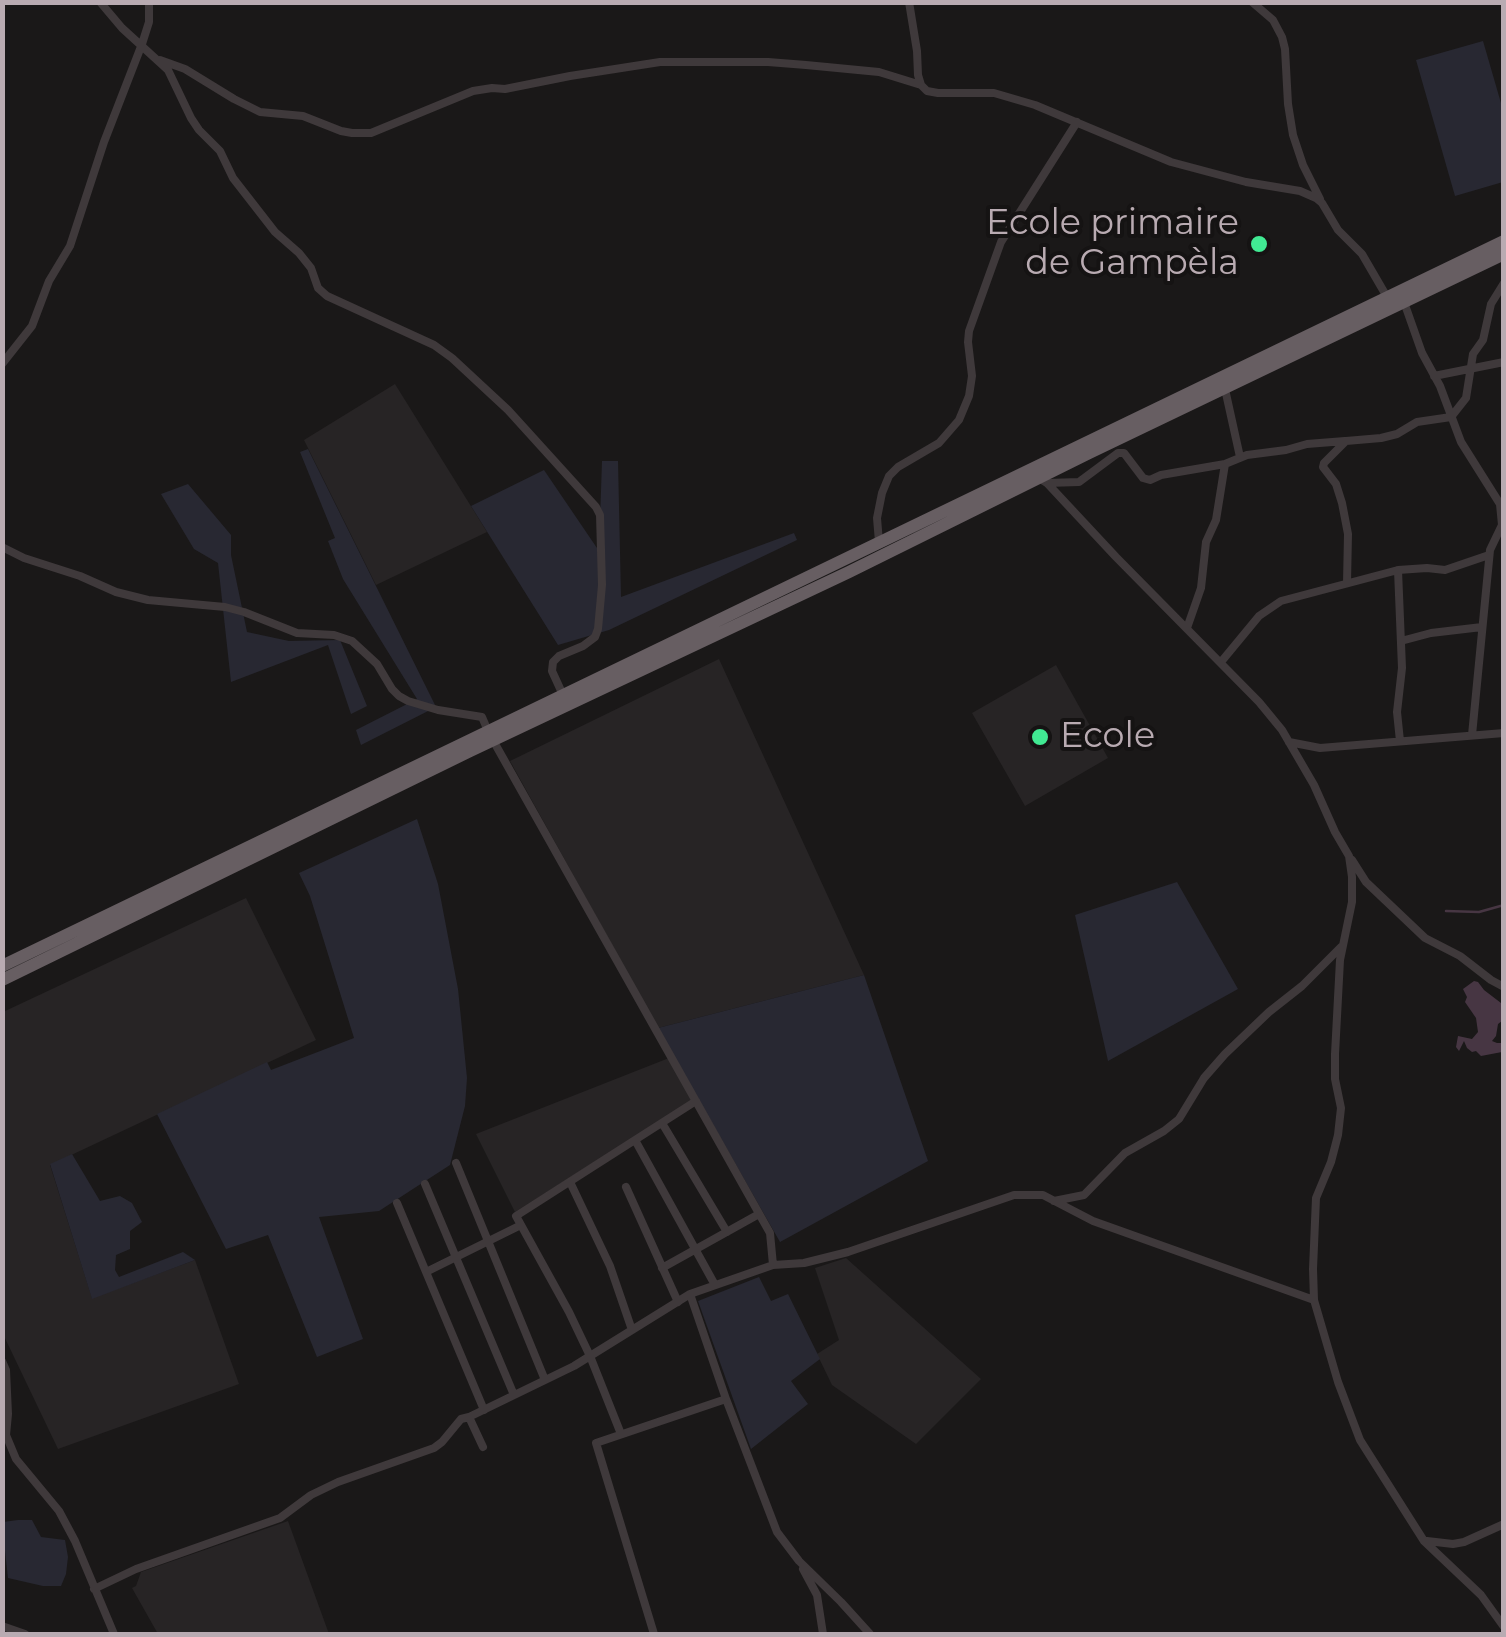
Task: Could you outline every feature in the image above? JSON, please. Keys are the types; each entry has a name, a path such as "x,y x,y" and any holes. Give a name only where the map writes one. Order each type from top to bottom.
{"highway":[{"path":"2,980 491,736 563,695 1504,241"},
{"path":"2,966 849,572 1504,254"}],"street":[{"path":"100,2 168,70 191,118 220,151 233,178 275,232 311,268 318,288 343,304 434,345 452,358 508,410 596,507 600,516 602,585 598,629 595,637 558,656 554,662 552,671 563,695"},
{"path":"2,364 32,326 49,281 70,246 142,44 149,2"},
{"path":"909,2 921,85"},
{"path":"1252,2 1273,20 1282,37 1293,135 1303,165 1338,230 1362,254 1387,297"},
{"path":"157,59 185,69 260,112 303,116 352,133 372,133 473,91 505,90 660,62 768,62 880,72 921,85 928,91 994,93 1035,105 1171,162 1246,182 1300,191 1322,203"},
{"path":"879,542 877,518 890,476 939,443 959,420 970,396 969,330 1001,242 1077,122"},
{"path":"1043,480 1079,482 1118,453 1124,453 1143,478 1150,480 1225,464 1247,454 1381,438 1418,422 1451,417 1466,398 1473,354 1483,340 1491,304 1504,283"},
{"path":"1404,302 1462,442 1502,504 1503,526 1489,555 1472,735"},
{"path":"1434,376 1504,362"},
{"path":"1225,388 1240,458"},
{"path":"1346,441 1323,467 1336,484 1342,503 1348,534 1347,583"},
{"path":"1186,628 1200,588 1206,542 1216,520 1225,464"},
{"path":"1043,480 1259,702 1289,742 1335,832 1366,882 1425,938 1460,956 1504,987"},
{"path":"2,546 116,592 148,600 225,607 297,633 352,640 399,696 438,710 482,717 770,1234 773,1265"},
{"path":"1221,662 1268,608 1281,600 1398,570 1446,570 1489,555"},
{"path":"1398,570 1400,742"},
{"path":"1400,641 1482,628"},
{"path":"1289,742 1320,748 1504,733"},
{"path":"1349,856 1352,902 1340,960 1335,1054 1341,1108 1335,1148 1316,1198 1314,1300 1360,1440 1424,1541 1480,1595 1504,1627"},
{"path":"1054,1201 1084,1195 1125,1152 1179,1118 1204,1078 1225,1054 1344,944"},
{"path":"622,1434 569,1312 516,1216 696,1101"},
{"path":"662,1123 726,1232"},
{"path":"635,1140 715,1285"},
{"path":"456,1163 545,1380"},
{"path":"570,1182 610,1266 632,1330"},
{"path":"425,1184 514,1396"},
{"path":"626,1188 678,1302"},
{"path":"94,1589 136,1569 280,1518 311,1494 434,1448 460,1419 590,1356 690,1294 773,1265 848,1252 1014,1195 1043,1195 1093,1222 1314,1300"},
{"path":"396,1203 484,1410"},
{"path":"662,1268 759,1214"},
{"path":"426,1272 521,1225"},
{"path":"690,1294 777,1532 799,1561 870,1634"},
{"path":"2,1361 8,1396 6,1435 16,1459 59,1511 114,1634"},
{"path":"654,1634 596,1443 726,1399"},
{"path":"469,1417 482,1447"},
{"path":"1424,1541 1464,1542 1504,1524"},
{"path":"799,1561 817,1596 822,1634"},
{"path":"1493,1612 1504,1616"},
{"path":"2,1626 25,1634"}],"shaded area":[{"path":"1483,41 1503,110 1503,182 1455,196 1416,60"},
{"path":"395,384 487,532 376,585 304,440"},
{"path":"308,449 436,707 361,745 356,730 417,699 343,579 328,541 335,538 300,452"},
{"path":"602,461 618,461 621,597 794,533 797,540 609,630 558,645 471,506 544,470 599,551"},
{"path":"188,484 231,535 231,555 247,632 289,641 340,640 367,706 351,714 328,645 231,682 218,563 194,549 161,494"},
{"path":"719,659 864,975 658,1028 510,761"},
{"path":"1056,665 1108,758 1025,806 972,713"},
{"path":"417,819 438,884 458,989 467,1078 465,1106 450,1165 379,1211 319,1217 363,1339 317,1357 268,1235 226,1249 157,1114 267,1062 271,1070 354,1038 310,896 299,873"},
{"path":"1177,882 1238,989 1108,1061 1075,915"},
{"path":"246,898 316,1040 50,1165 92,1298 195,1260 239,1384 58,1449 3,1334 3,1012"},
{"path":"864,975 928,1161 780,1242 658,1028"},
{"path":"1474,981 1501,1003 1502,1021 1492,1041 1503,1043 1502,1052 1481,1056 1467,1048 1464,1041 1459,1051 1456,1047 1458,1036 1472,1039 1478,1032 1463,989"},
{"path":"669,1058 692,1101 515,1212 476,1134"},
{"path":"72,1154 100,1201 120,1196 132,1203 142,1222 130,1231 130,1249 116,1255 115,1270 119,1277 183,1252 195,1260 92,1299 50,1164"},
{"path":"846,1258 981,1379 916,1444 832,1385 817,1354 839,1340 815,1268"},
{"path":"759,1277 771,1301 788,1294 820,1359 791,1381 808,1404 751,1449 698,1301"},
{"path":"32,1520 41,1537 65,1540 68,1557 61,1586 8,1578 3,1522"},
{"path":"288,1521 329,1634 158,1634 132,1588 141,1572"}],"waterway":[{"path":"1446,911 1479,912 1504,905"}],"place":[{"name":"Ecole primaire de Gampèla","path":"1259,244"},
{"name":"Ecole","path":"1040,737"}]}
